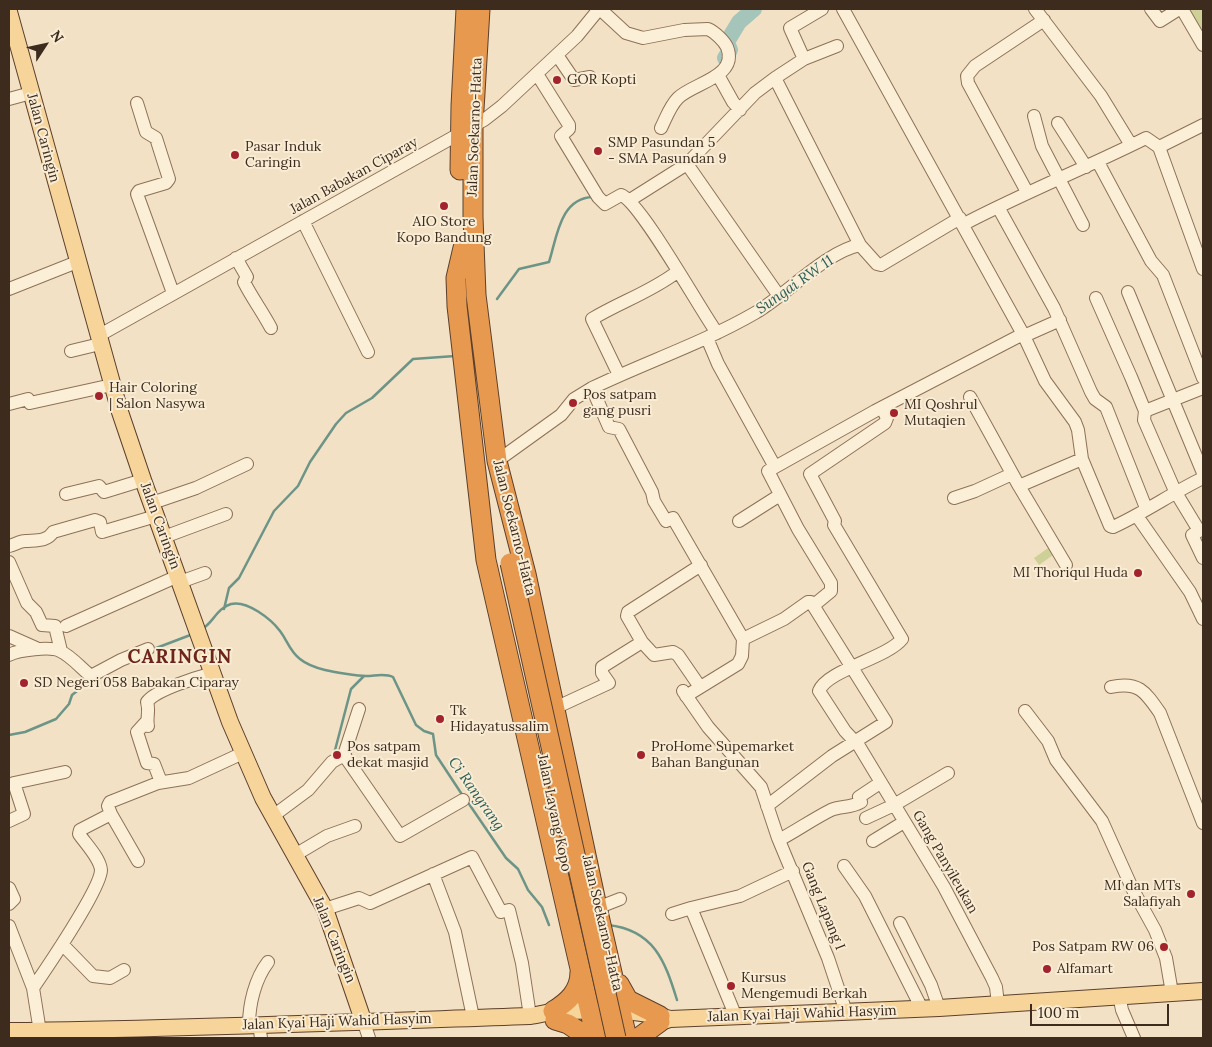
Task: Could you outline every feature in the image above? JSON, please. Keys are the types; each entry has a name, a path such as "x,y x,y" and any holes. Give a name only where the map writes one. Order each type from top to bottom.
{"highway":[{"name":"Jalan Soekarno-Hatta","path":"466,9 466,130 462,248 470,369 487,499"},
{"name":"Jalan Soekarno-Hatta","path":"480,9 466,130 472,182 476,295 498,469 526,574 612,967 623,1028"},
{"name":"Jalan Soekarno-Hatta","path":"462,248 456,278 457,314 484,548 499,626 592,1027"},
{"name":"Jalan Layang Kopo","path":"498,469 504,565 604,1038"},
{"name":"Jalan Layang Kopo","path":"487,499 623,1028"},
{"path":"559,886 564,894 578,898 589,890 592,876"},
{"path":"612,967 628,1000 663,1019 638,1038"},
{"path":"546,1015 564,1004 574,992 579,983 580,971"},
{"path":"546,1015 568,1024 592,1027"}],"main road":[{"name":"Jalan Caringin","path":"9,14 15,57 31,93 112,385 143,480 243,753 273,816 325,910 363,1020"},
{"name":"Jalan Kyai Haji Wahid Hasyim","path":"9,1031 41,1034 155,1034 256,1029 363,1020 546,1015 592,1027 623,1028 663,1019 930,1009 1203,991"}],"street":[{"name":"Jalan Babakan Ciparay","path":"71,352 99,340 173,294 466,130 499,109 583,30 600,9"},
{"path":"600,9 626,33 644,38 684,30 712,30 725,43 729,54 727,66 718,76 678,97 661,128"},
{"path":"804,59 790,28 822,9"},
{"path":"843,9 962,221 1024,335 1045,380 1075,422 1082,459 1110,526 1112,527 1142,512 1175,491 1203,478"},
{"path":"1035,9 1101,96 1131,145"},
{"path":"1151,9 1160,21 1180,9 1203,45"},
{"path":"1025,188 966,76 975,66 1044,20"},
{"path":"630,200 687,164 755,93 775,78 804,59 837,46"},
{"path":"557,55 574,80 590,77"},
{"path":"537,74 569,125 569,129 562,136 601,202 607,204 621,196 630,200 658,239 712,336 718,364 775,467"},
{"path":"718,76 733,102 740,110"},
{"path":"775,78 860,246 877,264 881,265 962,221 998,207 1025,188 1060,178 1146,138 1160,147 1203,269"},
{"path":"9,99 31,93"},
{"path":"137,103 146,132 156,138 168,176 169,182 141,190 137,194 173,294"},
{"path":"1034,116 1039,138 1083,225"},
{"path":"1058,123 1092,164 1147,254 1163,275 1203,378"},
{"path":"1160,147 1203,125"},
{"path":"687,164 779,296"},
{"path":"998,207 1060,320 1091,392 1095,399 1106,407 1142,512 1190,592 1203,618"},
{"path":"303,221 368,352"},
{"path":"498,469 561,416 574,400 592,388 712,336 756,312 841,252 860,246"},
{"path":"236,258 247,277 244,282 250,294 256,299 271,328"},
{"path":"9,289 77,262"},
{"path":"619,375 592,319 612,307 646,293 677,272"},
{"path":"1128,292 1175,400 1203,472"},
{"path":"1096,298 1145,411 1144,420 1175,491 1199,531 1192,535 1203,558"},
{"path":"814,605 831,590 831,583 768,472 882,408 1024,335 1060,320"},
{"path":"9,404 28,399 30,403 112,385"},
{"path":"592,388 609,427 612,430 619,429 652,492 654,501 666,521 673,518 701,565 743,639 742,656 738,664 700,687 678,654 668,652 654,655 634,630 628,612 701,565"},
{"path":"1145,411 1203,388"},
{"path":"970,397 1012,474 1066,565"},
{"path":"851,667 878,656 902,639 834,525 835,521 810,474 885,423 887,418 882,408"},
{"path":"1019,486 1082,459"},
{"path":"9,546 26,541 36,541 50,536 52,532 97,520 102,532 154,510 246,464"},
{"path":"954,498 975,492 1012,474"},
{"path":"66,494 99,486 104,492 143,480"},
{"path":"739,521 780,495"},
{"path":"164,537 226,514"},
{"path":"9,562 27,603 36,612 42,625 55,626 61,651"},
{"path":"66,626 179,579 205,573"},
{"path":"743,639 784,619 808,602 814,605 886,722 824,762 768,809"},
{"path":"9,636 43,650"},
{"path":"555,708 610,683 602,673 602,667 642,642"},
{"path":"9,654 25,650 61,651 91,676 121,660 148,649"},
{"name":"Gang Panyileukan","path":"851,667 824,685 819,691 855,741 956,908 996,987 998,1004"},
{"path":"161,782 154,764 148,763 137,732 147,721 150,713 149,699 189,680 213,672"},
{"path":"1111,687 1125,684 1134,685 1150,698 1160,712 1203,823"},
{"name":"Gang Lapang I","path":"700,687 684,693 708,727 738,763 756,779 761,787 778,840 793,870 828,958 846,1012"},
{"path":"273,816 308,790 332,762 344,755 359,709"},
{"path":"1025,710 1048,741 1056,760 1102,821 1166,958 1172,993"},
{"path":"33,988 89,899 100,873 98,862 79,832 110,808 161,782 189,778 243,753"},
{"path":"344,755 400,836 463,800"},
{"path":"9,821 24,814 11,778 65,772"},
{"path":"866,818 894,805 948,773"},
{"path":"778,840 805,827 832,809 854,806 861,802 859,797 880,783"},
{"path":"110,808 138,860"},
{"path":"873,841 904,822"},
{"path":"295,855 327,836 355,826"},
{"path":"325,910 359,898 368,903 470,856 490,888 501,912 509,910 522,963 546,1015"},
{"path":"844,866 865,896 930,1009"},
{"path":"672,914 740,896 793,870"},
{"path":"433,874 456,935 473,1018"},
{"path":"9,888 14,899 9,904"},
{"path":"598,908 620,899"},
{"path":"691,908 736,1017"},
{"path":"900,923 931,985 930,1009"},
{"path":"9,926 33,988 41,1034"},
{"path":"62,944 93,976 110,978 124,970"},
{"path":"256,1029 253,994 260,973 268,962"},
{"path":"1120,996 1122,1010 1134,1038"},
{"path":"363,1020 369,1038"}],"green space":[{"path":"1185,9 1203,9 1203,39"},
{"path":"1051,546 1056,553 1039,565 1034,558"}],"waterway":[{"path":"725,58 730,50 727,42 739,22 754,9"},
{"path":"497,299 519,269 549,262 558,231 567,211 573,204 582,199 593,197"},
{"path":"224,609 229,588 239,578 274,511 298,486 310,462 336,424 346,413 372,398 413,359 455,356"},
{"name":"Ci Rangrang","path":"202,629 226,606 231,604 244,605 271,621 294,653 308,664 346,674 393,677 416,725 424,731 433,734 436,755 463,796"},
{"name":"Ci Rangrang","path":"151,650 193,634"},
{"path":"334,754 351,689 364,676"},
{"name":"Ci Rangrang","path":"9,735 25,732 56,719 69,704 72,695 91,680"},
{"name":"Ci Rangrang","path":"467,801 506,858 518,869 528,890 542,907 549,925"},
{"name":"Ci Rangrang","path":"608,925 624,928 636,933 647,941 662,960 677,1000"}],"place":[{"name":"GOR Kopti","path":"557,80"},
{"name":"SMP Pasundan 5 - SMA Pasundan 9","path":"598,151"},
{"name":"Pasar Induk Caringin","path":"235,155"},
{"name":"AIO Store Kopo Bandung","path":"444,206"},
{"name":"Hair Coloring | Salon Nasywa","path":"99,396"},
{"name":"Pos satpam gang pusri","path":"573,403"},
{"name":"MI Qoshrul Mutaqien","path":"894,413"},
{"name":"MI Thoriqul Huda","path":"1138,573"},
{"name":"SD Negeri 058 Babakan Ciparay","path":"24,683"},
{"name":"Tk Hidayatussalim","path":"440,719"},
{"name":"Pos satpam dekat masjid","path":"337,755"},
{"name":"ProHome Supemarket Bahan Bangunan","path":"641,755"},
{"name":"MI dan MTs Salafiyah","path":"1191,894"},
{"name":"Pos Satpam RW 06","path":"1164,947"},
{"name":"Alfamart","path":"1047,969"},
{"name":"Kursus Mengemudi Berkah","path":"731,986"}],"district":[{"name":"CARINGIN","path":"180,658"}],"water label":[{"name":"Sungai RW 11","path":"795,285"}]}
